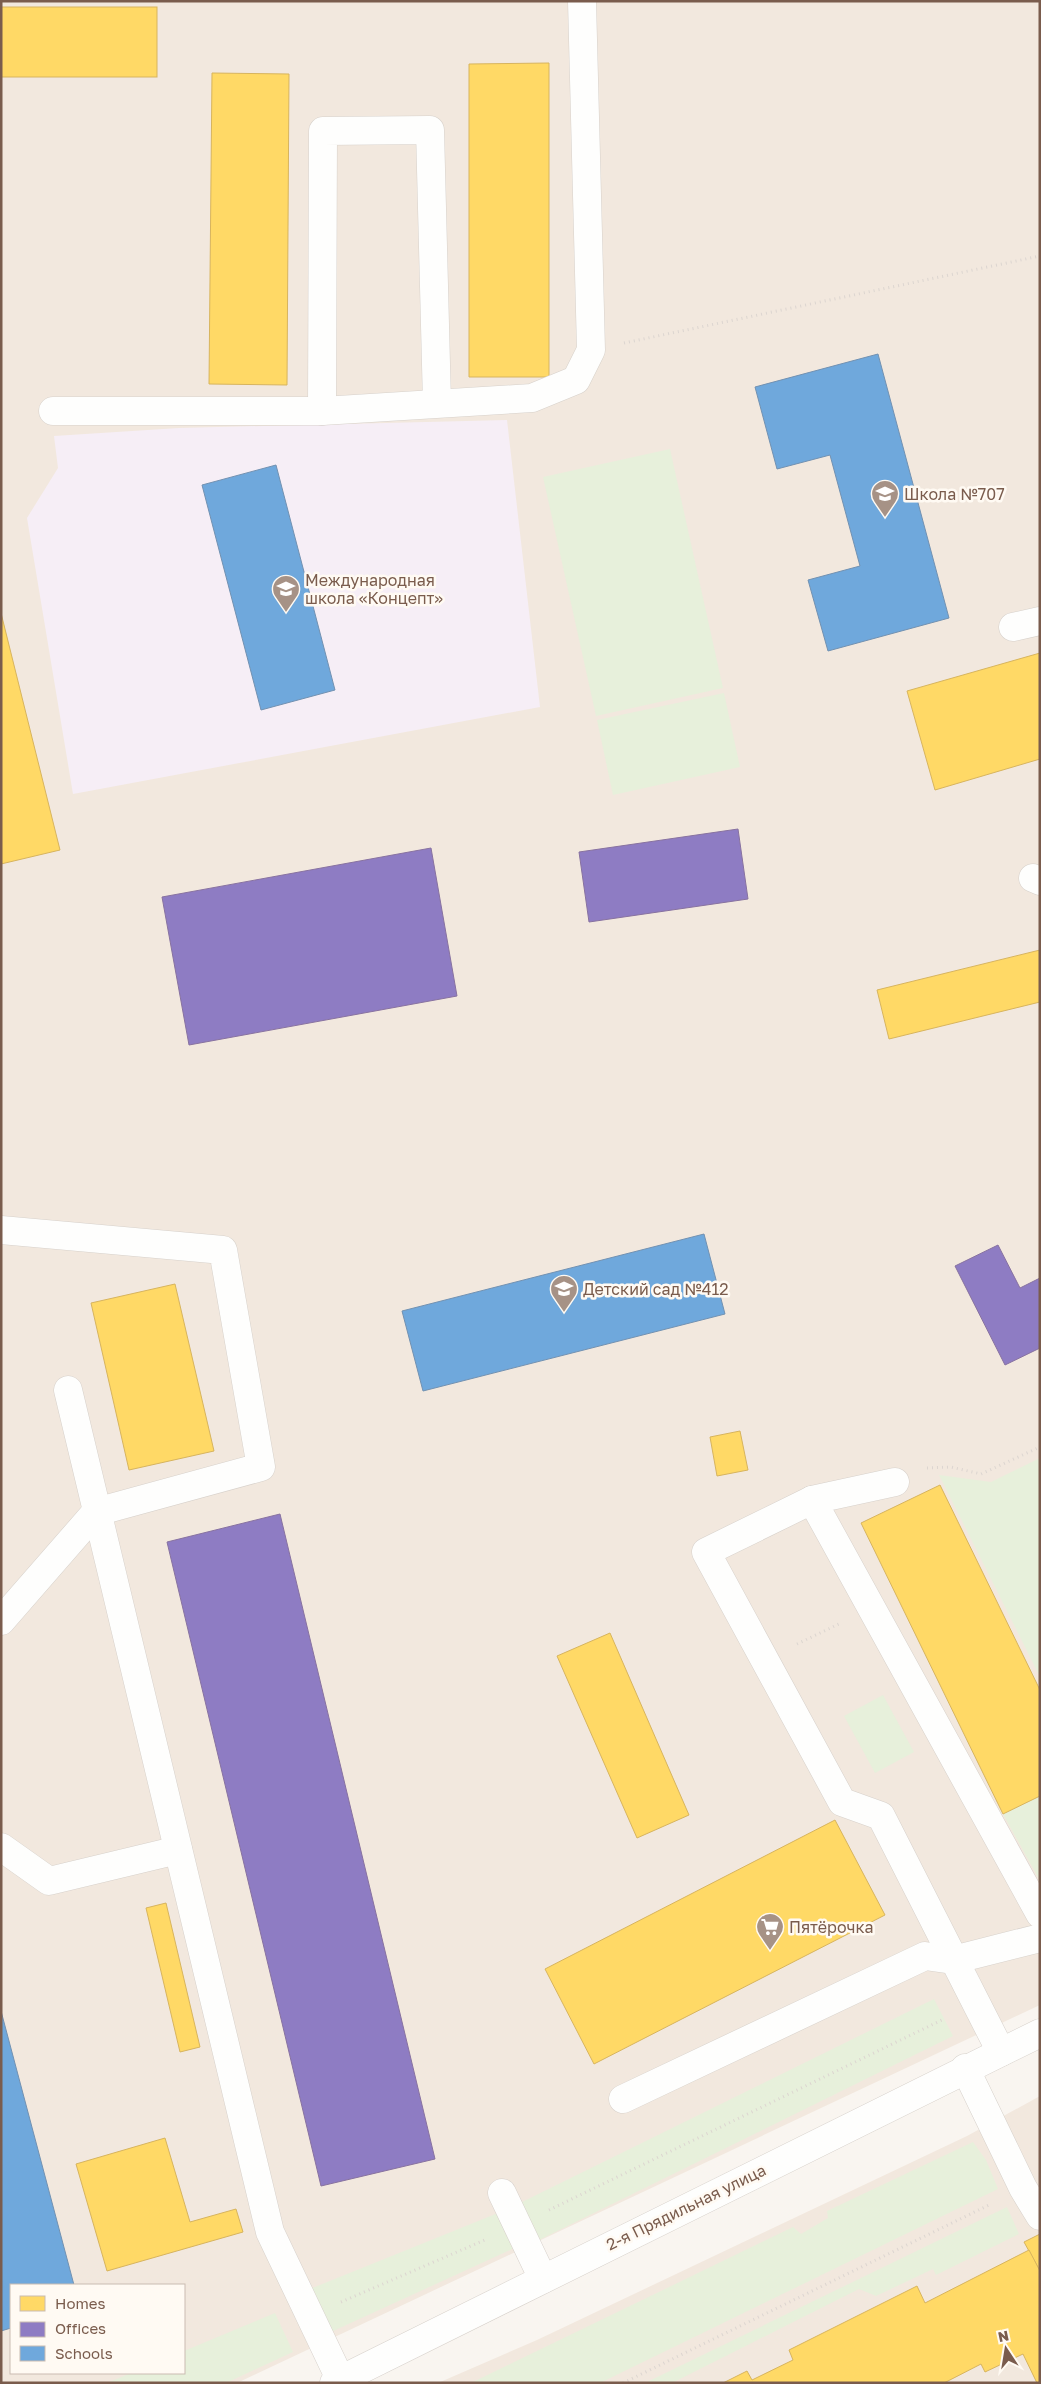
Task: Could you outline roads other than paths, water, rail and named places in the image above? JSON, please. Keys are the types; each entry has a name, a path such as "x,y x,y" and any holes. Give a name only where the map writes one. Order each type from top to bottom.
{"street":[{"path":"53,411 322,411 532,398 576,380 591,350 582,1"},
{"path":"322,411 323,131 430,130 437,403"},
{"path":"1013,627 1040,621"},
{"path":"1,1230 223,1250 261,1467 96,1512 1,1621"},
{"path":"68,1390 270,2232 339,2382"},
{"path":"895,1482 812,1500 706,1552 842,1802 882,1816 1001,2052"},
{"path":"812,1500 1040,1914"},
{"path":"1,1847 49,1881 178,1850"},
{"path":"623,2099 925,1956 953,1960 1040,1938"},
{"name":"2-я Прядильная улица","path":"339,2382 965,2068 1040,2033"},
{"path":"965,2068 1023,2188 1040,2216"},
{"path":"502,2193 543,2279"}],"place":[{"name":"Школа №707","path":"885,518"},
{"name":"Международная школа «Концепт»","path":"286,613"},
{"name":"Детский сад №412","path":"564,1313"},
{"name":"Пятёрочка","path":"770,1951"}]}
